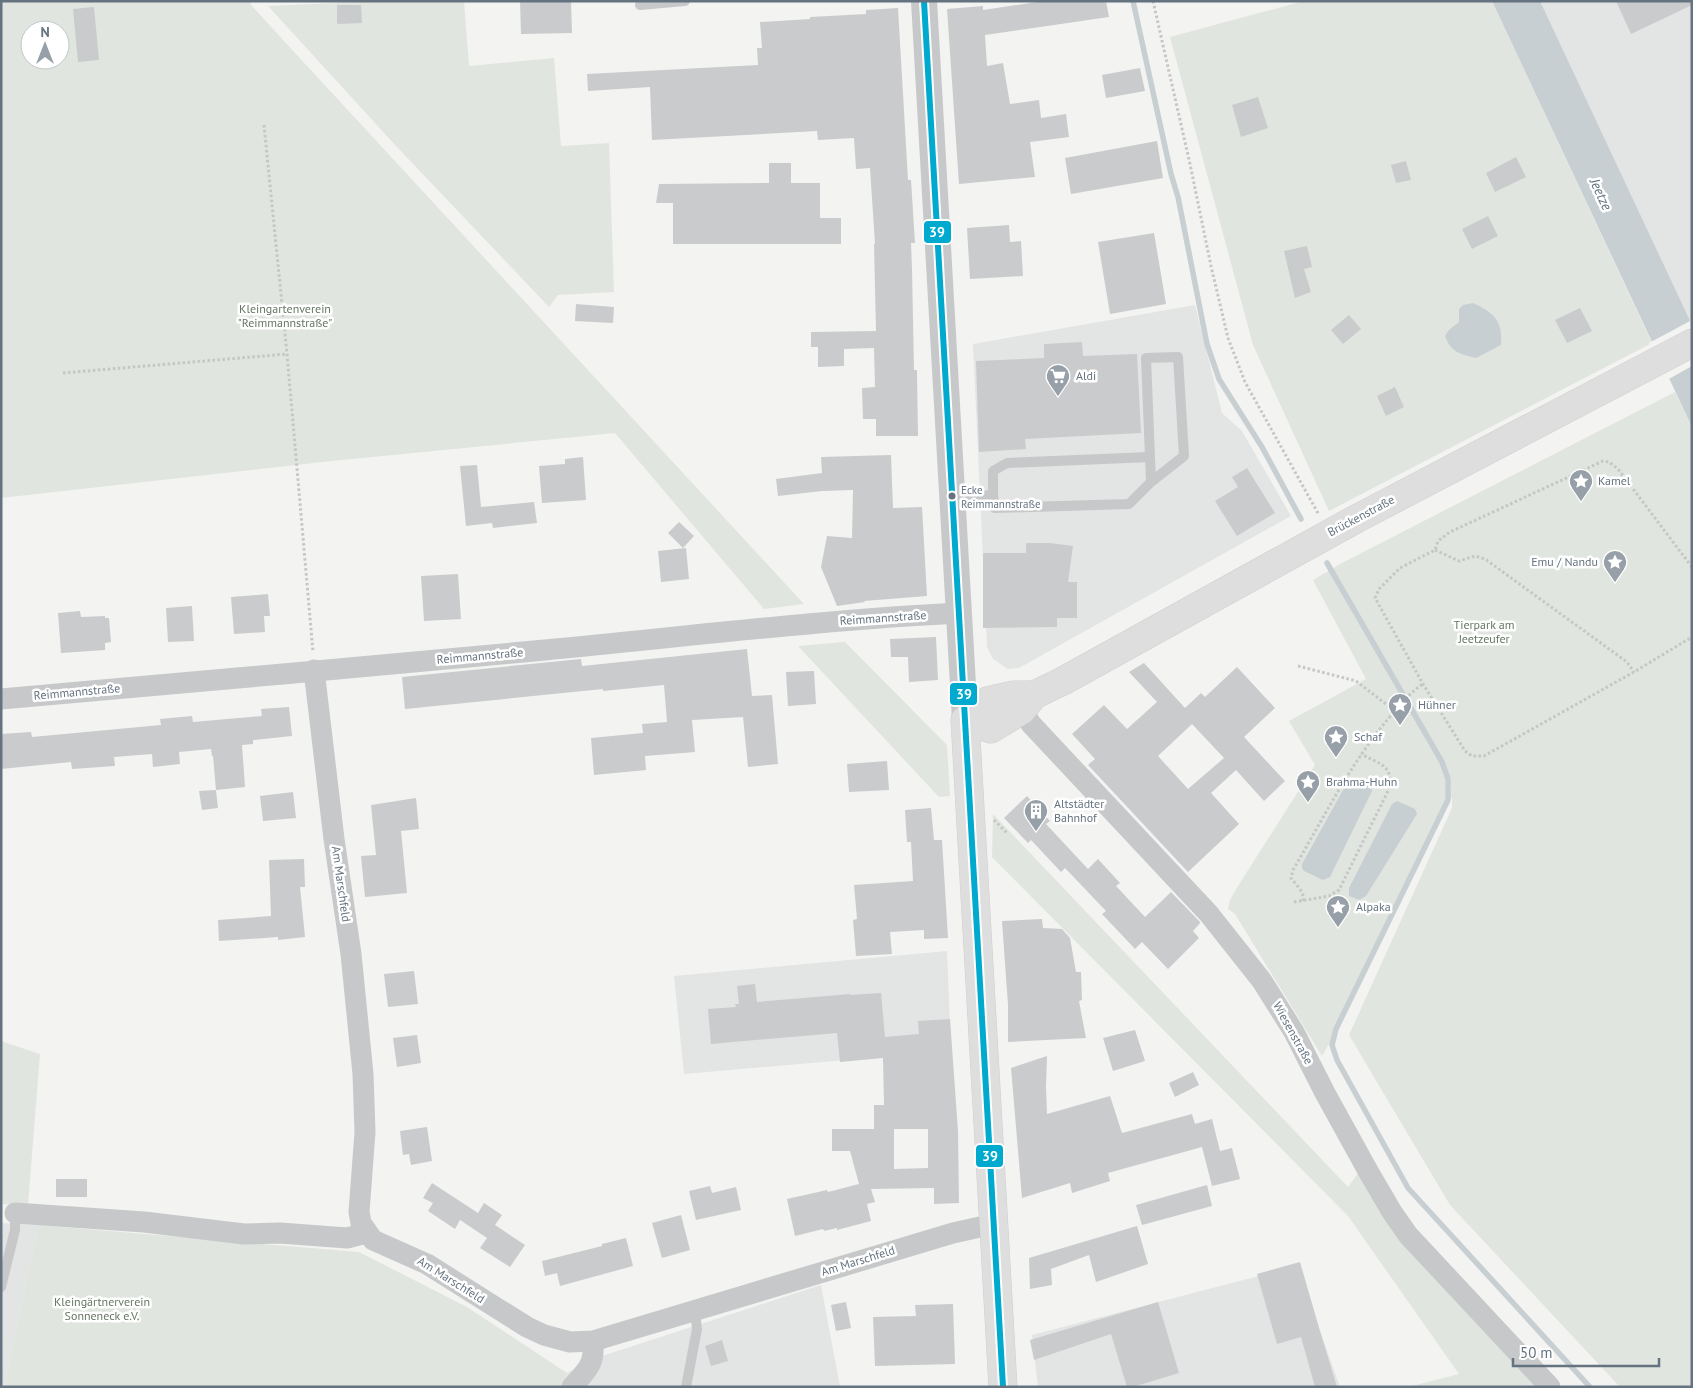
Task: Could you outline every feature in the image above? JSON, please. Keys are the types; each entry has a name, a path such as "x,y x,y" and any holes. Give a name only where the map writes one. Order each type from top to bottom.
{"main road":[{"name":"Brückenstraße","path":"965,720 991,729 1023,700 1063,681 1329,533 1692,343"},
{"path":"965,720 1003,1387"}],"street":[{"path":"924,1 965,720"},
{"name":"Reimmannstraße","path":"1,699 912,615 958,613"},
{"name":"Am Marschfeld","path":"314,670 334,839 351,954 363,1074 365,1132 359,1212 361,1223 366,1233 373,1240 427,1264 527,1327 544,1335 570,1342 593,1341 953,1233 994,1226"},
{"name":"Wiesenstraße","path":"1023,700 1034,727 1209,914 1262,981 1294,1032 1324,1093 1397,1220 1408,1235 1550,1387"},
{"path":"15,1213 144,1222 244,1234 280,1233 346,1238 366,1233"},
{"path":"572,1387 588,1368 594,1355 593,1341"}],"lane":[{"path":"640,5 685,1"},
{"path":"1150,457 1007,463 993,471 993,496 995,508 1129,504 1151,482 1184,456 1178,357 1146,358 1150,457 1151,482"},
{"path":"952,497 993,496"},
{"path":"1,1287 15,1230 15,1213"},
{"path":"686,1387 697,1329 695,1311"}],"path":[{"path":"1153,1 1228,338 1245,382 1329,533"},
{"path":"264,124 288,354 314,670"},
{"path":"64,373 288,354"},
{"path":"1692,567 1618,469 1609,462 1603,461 1450,532 1438,541 1435,550 1400,568 1379,589 1375,598 1423,684 1465,751 1472,756 1480,757 1634,672 1692,637"},
{"path":"1435,550 1458,562 1475,556 1485,559 1627,662 1634,672"},
{"path":"1298,666 1356,680 1395,711"},
{"path":"1303,901 1302,892 1291,878 1291,875 1367,744 1411,693 1423,684"},
{"path":"1294,902 1329,896 1339,890 1391,785 1391,776 1387,768 1361,754"}],"shaded area":[{"path":"1540,1 1692,1 1692,319 1689,320"},
{"path":"1195,305 1222,413 1242,431 1291,516 1019,668 1008,669 993,659 987,647 973,344"},
{"path":"947,951 951,1051 684,1074 674,976"},
{"path":"1,1223 38,1225 4,1387 1,1387"},
{"path":"1297,1266 1340,1387 1038,1387 1032,1335"},
{"path":"821,1285 840,1387 582,1387 567,1373 602,1356"}],"green space":[{"name":"Kleingartenverein \"Reimmannstraße\"","path":"1,1 251,1 251,5 284,41 804,604 764,609 615,433 322,462 1,498"},
{"path":"381,1 464,1 469,66 554,58 561,146 609,143 614,292 558,295 549,307 397,147 268,6"},
{"path":"1304,1 1492,1 1652,343 1329,511 1253,345 1170,37"},
{"name":"Tierpark am Jeetzeufer","path":"1675,392 1692,427 1692,1387 1620,1387 1450,1205 1349,1035 1452,808 1452,797 1447,800 1322,1056 1235,914 1228,909 1230,900 1238,886 1315,765 1289,721 1366,679 1313,580 1342,563"},
{"path":"845,642 947,745 950,796 939,797 798,646"},
{"path":"993,814 1348,1187 1359,1172 1546,1387 1408,1387 1459,1374 1348,1216 992,857"},
{"path":"1,1041 40,1054 28,1205 1,1204"},
{"name":"Kleingärtnerverein Sonneneck e.V.","path":"38,1225 359,1252 467,1307 567,1373 582,1387 4,1387"}],"water":[{"name":"Jeetze","path":"1492,1 1540,1 1692,325 1692,427"},
{"path":"1473,303 1487,310 1496,318 1499,323 1501,336 1501,345 1476,358 1461,354 1453,349 1445,336 1459,322 1459,309 1463,305"},
{"path":"1353,778 1371,786 1372,791 1330,877 1323,880 1304,871 1302,864 1348,781"},
{"path":"1397,801 1415,809 1417,814 1366,896 1359,900 1349,896 1349,888 1392,804"}],"pier":[{"path":"1692,320 1692,366 1667,380 1649,343"}],"building":[{"path":"520,1 571,1 572,33 521,34"},
{"path":"1044,1 1106,1 1109,17 985,35 987,66 1003,63 1010,104 1039,100 1041,118 1066,114 1069,137 1030,142 1035,177 959,184 947,9 983,6 983,10"},
{"path":"1616,1 1692,1 1692,5 1631,34"},
{"path":"337,5 361,5 362,23 337,24"},
{"path":"94,7 99,60 78,62 73,9"},
{"path":"898,8 908,180 911,180 915,243 911,243 914,370 917,370 918,436 876,436 876,419 863,419 862,388 875,387 874,348 844,349 844,366 818,367 818,347 811,347 811,332 876,331 875,244 870,168 856,169 854,138 818,140 817,131 652,140 650,87 588,91 587,74 758,65 757,48 762,48 760,22 866,14 866,10"},
{"path":"1140,68 1145,91 1106,98 1102,75"},
{"path":"1258,97 1268,128 1241,137 1232,105"},
{"path":"1157,141 1163,178 1071,194 1065,158"},
{"path":"1516,157 1526,177 1495,192 1486,173"},
{"path":"1406,161 1411,180 1396,183 1391,165"},
{"path":"769,163 791,163 791,183 820,183 820,218 841,218 841,244 673,244 673,203 656,203 659,184 769,183"},
{"path":"1488,216 1498,236 1472,249 1462,229"},
{"path":"1009,225 1010,242 1021,241 1023,276 970,279 967,228"},
{"path":"1154,233 1166,304 1110,314 1098,242"},
{"path":"1307,246 1312,267 1304,269 1311,292 1295,298 1284,251"},
{"path":"576,304 614,307 613,323 575,321"},
{"path":"1580,308 1592,331 1567,343 1555,320"},
{"path":"1349,315 1361,329 1343,344 1331,330"},
{"name":"Aldi","path":"1082,342 1083,356 1137,354 1141,433 1025,439 1026,449 979,452 976,361 1044,358 1044,344"},
{"path":"1395,387 1404,407 1386,416 1377,396"},
{"path":"891,455 893,508 922,507 927,596 864,601 837,606 821,567 827,536 852,538 853,490 778,496 776,479 822,473 821,457"},
{"path":"583,457 586,500 542,503 539,466 565,464 565,459"},
{"path":"477,465 481,507 534,502 537,523 493,528 492,523 466,526 460,466"},
{"path":"1247,468 1275,513 1237,536 1215,501 1238,487 1232,477"},
{"path":"679,522 694,536 683,548 668,533"},
{"path":"1026,543 1050,543 1073,546 1068,582 1077,582 1077,618 1057,618 1057,627 983,628 983,553 1026,553"},
{"path":"686,548 689,579 661,582 658,551"},
{"path":"458,574 461,619 424,621 421,576"},
{"path":"268,594 270,616 264,616 265,632 234,634 231,597"},
{"path":"192,606 194,641 168,642 166,608"},
{"path":"80,611 81,617 105,616 105,618 109,618 111,642 105,643 105,650 61,653 58,613"},
{"path":"936,637 938,680 909,682 908,657 891,657 890,639"},
{"path":"747,649 752,696 772,695 778,764 748,767 743,717 692,720 695,752 645,756 646,770 594,775 591,738 643,733 642,724 667,722 664,685 603,691 603,689 405,709 402,677 581,659 582,666"},
{"path":"1144,663 1185,708 1201,693 1205,697 1237,667 1275,708 1244,737 1285,781 1264,801 1236,770 1211,793 1239,824 1188,872 1088,765 1095,759 1072,734 1104,705 1127,729 1157,702 1129,672","holes":["1192,724 1224,758 1188,789 1158,756"]},
{"path":"814,671 816,704 788,706 786,672"},
{"path":"289,707 292,736 253,740 253,744 242,745 245,787 216,790 211,749 179,752 180,764 153,767 152,754 114,757 115,766 72,769 71,762 1,769 1,734 31,732 32,737 161,725 160,719 192,716 193,722 262,716 261,709"},
{"path":"887,761 889,790 849,792 847,764"},
{"path":"216,790 218,808 202,810 199,791"},
{"path":"293,792 296,818 263,821 260,796"},
{"path":"1027,796 1050,821 1046,824 1088,869 1098,859 1120,883 1116,886 1145,917 1171,892 1200,922 1193,931 1199,938 1168,969 1142,942 1135,949 1102,914 1106,911 1065,868 1061,872 1031,840 1028,843 1004,818"},
{"path":"416,798 419,829 401,831 407,893 365,897 361,856 376,855 371,805"},
{"path":"931,808 934,840 942,840 948,938 924,939 924,930 890,932 892,954 856,956 853,920 857,919 854,885 913,881 911,842 907,842 905,810"},
{"path":"304,859 305,887 300,887 305,937 278,940 278,937 219,941 218,920 271,916 269,860"},
{"path":"1042,919 1043,928 1062,929 1070,938 1076,972 1081,972 1082,1000 1079,1001 1086,1038 1008,1042 1008,1005 1002,921"},
{"path":"414,971 418,1004 388,1007 384,974"},
{"path":"755,984 757,1002 881,993 885,1037 919,1034 918,1021 950,1019 958,1131 959,1203 934,1204 934,1188 871,1189 875,1202 867,1204 871,1221 837,1230 837,1228 824,1231 823,1229 795,1236 787,1199 827,1190 828,1192 859,1184 850,1151 832,1151 832,1129 874,1129 874,1105 884,1105 883,1058 840,1062 837,1033 711,1044 708,1009 736,1007 735,1004 739,1004 737,986","holes":["894,1129 928,1129 928,1168 894,1169"]},
{"path":"1135,1030 1145,1061 1113,1071 1103,1038"},
{"path":"417,1035 421,1063 397,1067 393,1038"},
{"path":"1047,1056 1047,1114 1110,1096 1122,1133 1192,1114 1195,1124 1212,1119 1220,1151 1232,1148 1240,1179 1212,1186 1202,1147 1108,1173 1110,1181 1072,1193 1070,1183 1022,1198 1011,1068"},
{"path":"1193,1072 1199,1085 1175,1097 1169,1083"},
{"path":"427,1127 432,1161 411,1165 409,1154 403,1155 400,1131"},
{"path":"56,1179 87,1179 87,1197 56,1197"},
{"path":"432,1183 478,1213 484,1203 502,1215 495,1225 525,1245 510,1267 480,1248 487,1238 460,1220 455,1229 428,1211 433,1203 423,1198"},
{"path":"1207,1185 1212,1206 1142,1225 1136,1205"},
{"path":"710,1186 712,1193 736,1187 741,1210 696,1220 689,1191"},
{"path":"681,1215 690,1250 662,1258 652,1223"},
{"path":"1137,1226 1148,1264 1096,1282 1089,1255 1051,1269 1052,1285 1030,1289 1029,1258"},
{"path":"626,1238 633,1266 560,1286 557,1273 545,1276 542,1261"},
{"path":"1300,1262 1337,1387 1315,1387 1301,1337 1277,1344 1257,1274"},
{"path":"846,1302 851,1328 836,1331 831,1305"},
{"path":"1158,1302 1179,1373 1133,1387 1127,1387 1111,1334 1034,1360 1030,1340"},
{"path":"953,1304 955,1364 875,1366 873,1317 916,1316 915,1305"},
{"path":"722,1340 728,1361 711,1366 705,1346"}],"waterway":[{"path":"1133,1 1171,174 1178,197 1207,344 1219,379 1262,447 1301,519"},
{"path":"1327,563 1442,762 1448,779 1448,800 1336,1029 1332,1045 1337,1060 1408,1188 1590,1387"}],"transit line":[{"name":"39","path":"924,1 1003,1387"}],"place":[{"name":"Aldi","path":"1058,397"},
{"name":"Ecke Reimmannstraße","path":"952,496"},
{"name":"Kamel","path":"1581,502"},
{"name":"Emu / Nandu","path":"1615,583"},
{"name":"Hühner","path":"1400,726"},
{"name":"Schaf","path":"1336,758"},
{"name":"Brahma-Huhn","path":"1308,803"},
{"name":"Altstädter Bahnhof","path":"1036,832"},
{"name":"Alpaka","path":"1338,928"}]}
